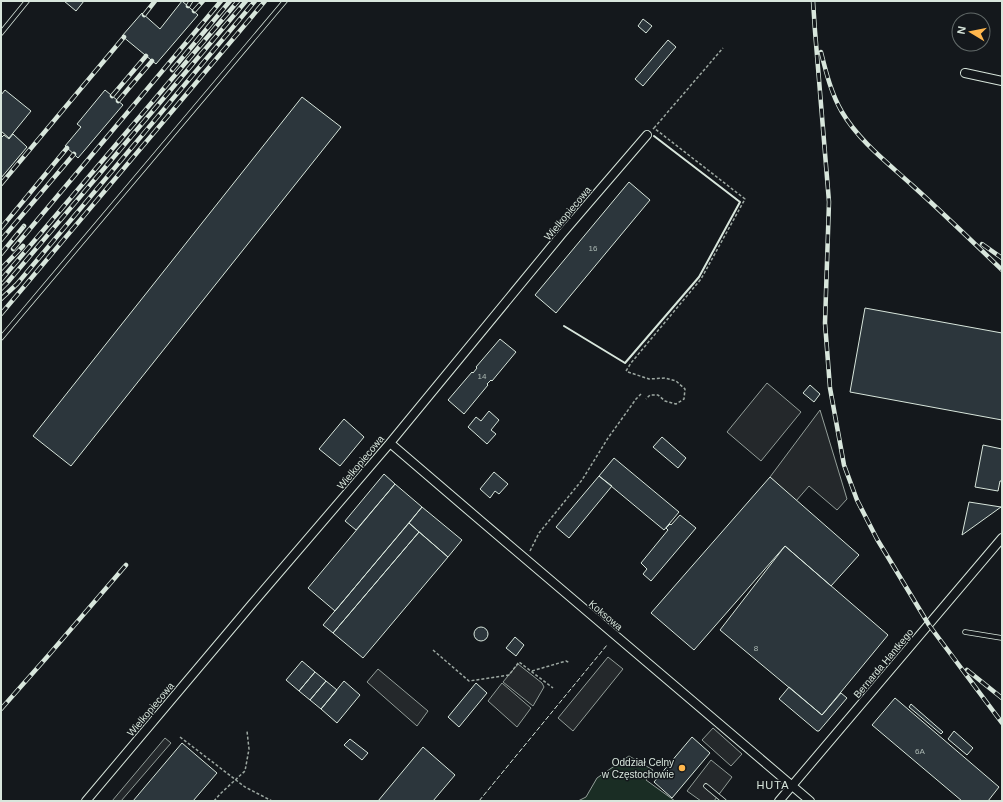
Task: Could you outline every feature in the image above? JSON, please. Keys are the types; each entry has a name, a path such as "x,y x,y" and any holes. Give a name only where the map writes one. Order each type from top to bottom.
{"street":[{"path":"965,74 1002,81"},
{"name":"Wielkopiecowa","path":"86,801 255,599 390,442 647,134"},
{"name":"Koksowa","path":"390,442 526,560 810,801"},
{"name":"Bernarda Hantkego","path":"779,801 1002,538"}],"lane":[{"path":"1,32 27,1"},
{"path":"1,338 285,1"},
{"path":"965,632 1002,638"},
{"path":"706,786 724,801"}],"path":[{"path":"647,134 654,128 723,48"},
{"path":"646,400 650,395 658,395 665,401 676,404 684,399 685,390 676,381 665,378 649,379 627,372 631,362 701,279 745,199 654,128"},
{"path":"526,560 539,533 582,480 608,438 641,394"},
{"path":"433,650 469,681 509,675 520,662 553,688"},
{"path":"531,671 566,661 570,663"},
{"path":"214,801 245,771 249,749 247,731"},
{"path":"180,737 245,787 272,801"}],"green space":[{"path":"629,756 653,770 646,780 675,801 578,801 586,797 597,778"}],"shaded area":[{"path":"767,383 801,412 761,461 727,432"},
{"path":"820,410 847,499 837,510 809,486 796,501 770,477"},
{"path":"608,657 623,669 573,731 558,718"},
{"path":"518,664 542,683 544,687 533,706 503,682"},
{"path":"378,669 428,711 417,726 367,682"},
{"path":"502,683 531,708 517,727 488,701"},
{"path":"713,728 742,754 731,766 702,740"},
{"path":"165,738 171,743 121,801 112,801"},
{"path":"711,760 732,777 714,801 701,801 687,791"}],"building":[{"path":"64,1 84,1 76,11"},
{"path":"182,1 198,15 156,64 122,36 142,13 160,29"},
{"path":"643,19 652,26 646,33 638,26"},
{"path":"668,40 676,47 643,86 635,79"},
{"path":"5,90 31,111 9,138 1,131 1,95"},
{"path":"105,90 123,105 78,158 65,146 81,127 77,124"},
{"path":"302,97 341,127 71,466 33,436"},
{"path":"13,134 27,147 1,178 1,138 4,135 9,139"},
{"path":"629,182 650,200 556,313 535,295"},
{"path":"865,308 1002,333 1002,420 850,392"},
{"path":"500,339 516,352 492,381 491,380 487,384 488,385 464,414 448,400 472,372 473,373 477,368 476,367"},
{"path":"810,385 820,394 814,402 803,393"},
{"path":"489,411 499,420 491,430 496,434 487,444 468,427 476,417 481,421"},
{"path":"344,419 364,437 340,466 319,449"},
{"path":"662,437 686,458 678,468 653,447"},
{"path":"983,445 1002,449 1002,481 1000,481 998,491 975,487"},
{"path":"614,458 679,512 664,530 599,476"},
{"path":"494,472 508,484 499,494 495,491 490,498 480,489"},
{"path":"384,474 395,484 356,530 345,521"},
{"path":"599,476 612,486 569,538 556,527"},
{"path":"770,477 859,555 831,586 785,546 694,650 651,613"},
{"path":"395,484 422,507 335,611 308,588"},
{"path":"969,502 1001,507 962,535"},
{"path":"422,507 462,540 448,557 409,523"},
{"path":"680,515 696,528 651,581 643,574 647,569 641,563 668,530 666,528 670,524 671,525"},
{"path":"409,523 419,532 333,633 323,625"},
{"path":"419,532 448,557 363,658 333,633"},
{"path":"785,546 888,635 822,715 720,630"},
{"path":"478,627 484,627 488,631 488,637 484,641 478,641 474,637 474,631"},
{"path":"515,637 524,645 516,656 506,648"},
{"path":"302,661 315,672 299,691 286,680"},
{"path":"315,672 326,681 310,700 299,691"},
{"path":"326,681 337,690 321,709 310,700"},
{"path":"344,681 360,695 337,723 321,709"},
{"path":"476,683 487,693 459,727 448,717"},
{"path":"789,687 822,715 841,693 847,698 819,731 817,731 779,699"},
{"path":"895,698 999,787 988,801 962,801 872,725"},
{"path":"911,704 943,732 941,734 909,707"},
{"path":"954,731 973,748 967,755 948,739"},
{"name":"Oddział Celny w Częstochowie","path":"692,737 710,753 672,798 654,782"},
{"path":"350,739 368,753 362,760 344,745"},
{"path":"182,743 217,773 193,801 133,801"},
{"path":"423,747 455,775 433,801 378,801"}],"railway":[{"path":"144,15 155,1"},
{"path":"188,6 191,1"},
{"path":"194,11 203,1"},
{"path":"13,249 221,1"},
{"path":"172,70 230,1"},
{"path":"1,280 238,1"},
{"path":"1,289 246,1"},
{"path":"1,299 17,284 255,1"},
{"path":"1,314 265,1"},
{"path":"813,1 829,202 825,323 830,388 844,465 857,500 877,539 929,625 1002,723"},
{"path":"1,184 124,37"},
{"path":"821,52 829,82 835,97 842,112 857,133 875,152 936,207 1002,270"},
{"path":"112,96 146,56"},
{"path":"118,101 152,61"},
{"path":"1,228 67,148"},
{"path":"1,240 74,154"},
{"path":"1,254 24,226"},
{"path":"982,244 1002,258"},
{"path":"1,269 23,246"},
{"path":"1,709 126,565"},
{"path":"967,670 1002,698"}],"fence":[{"path":"479,801 607,645"}],"wall":[{"path":"564,326 625,363 699,277 740,202 654,136"}],"place":[{"name":"Oddział Celny w Częstochowie","path":"682,768"}],"district":[{"name":"HUTA","path":"773,785"}]}
